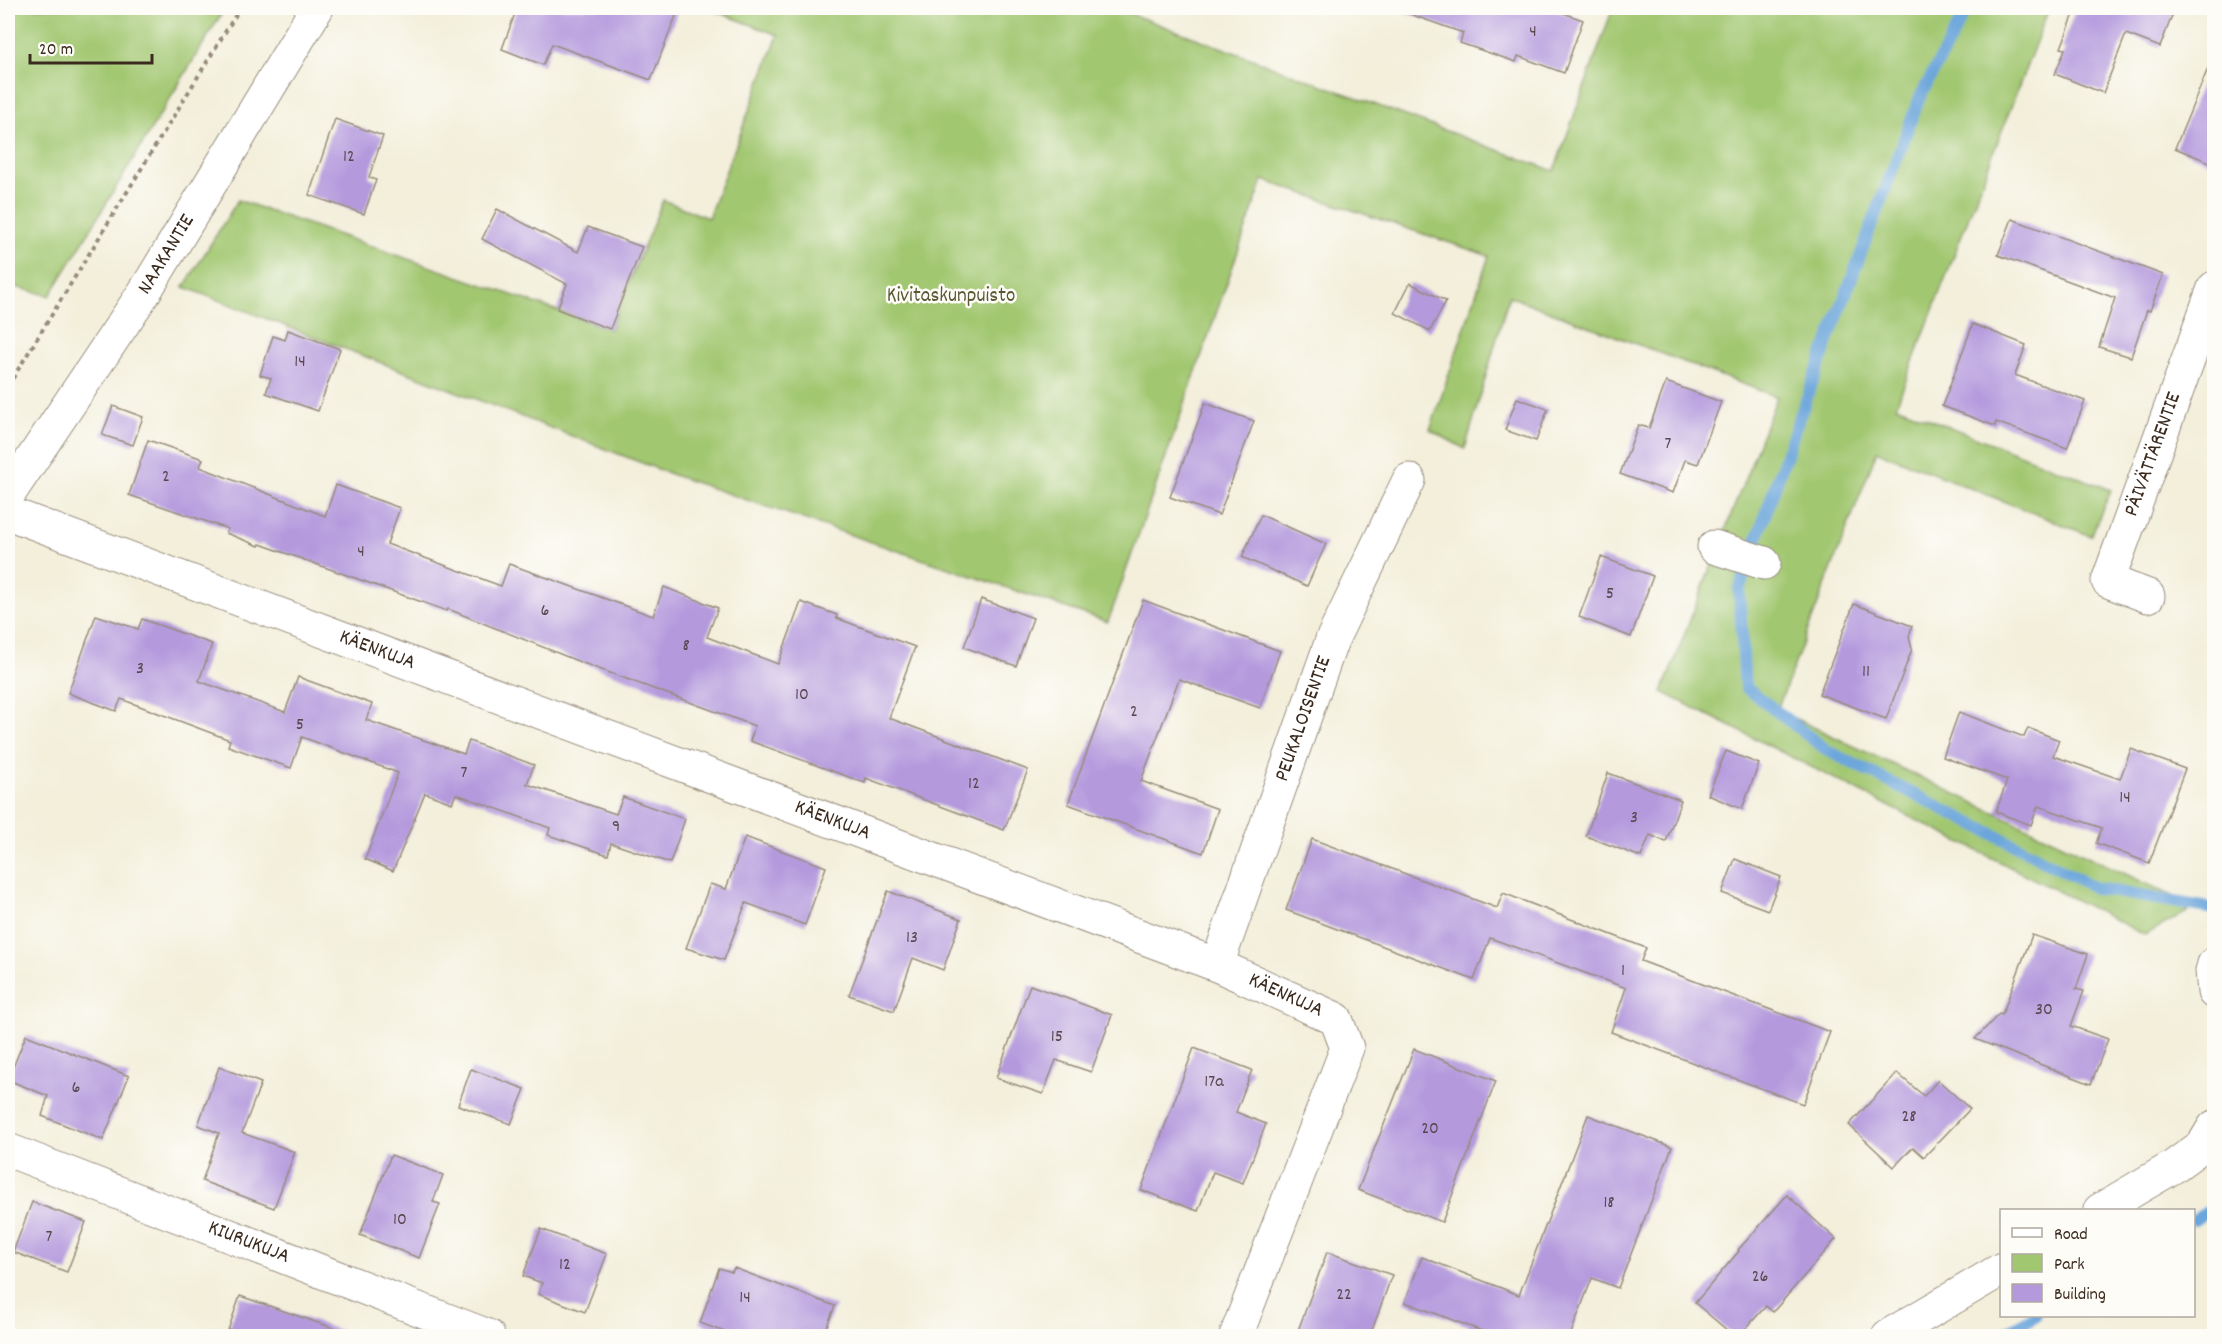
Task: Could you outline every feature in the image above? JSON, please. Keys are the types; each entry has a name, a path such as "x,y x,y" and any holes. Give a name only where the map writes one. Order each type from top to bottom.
{"street":[{"name":"NAAKANTIE","path":"8,495 147,288 317,8"},
{"name":"PÄIVÄTTÄRENTIE","path":"2148,596 2108,581 2214,288"},
{"name":"PEUKALOISENTIE","path":"1217,965 1332,640 1409,480"},
{"name":"KÄENKUJA","path":"8,513 1217,965 1336,1019 1347,1048 1236,1336"},
{"path":"1714,547 1764,563"},
{"path":"2214,964 2212,971 2214,992"},
{"path":"2102,1209 2173,1167 2204,1145 2214,1127"},
{"name":"KIURUKUJA","path":"8,1150 488,1336"},
{"path":"1888,1336 2000,1270"}],"path":[{"path":"8,386 240,8"}],"green space":[{"path":"8,8 225,8 50,296 8,285"},
{"name":"Kivitaskunpuisto","path":"707,8 1115,8 1554,171 1613,8 2049,8 1896,406 2111,490 2091,536 1877,451 1777,710 2196,907 2145,935 1662,692 1777,397 1509,296 1465,449 1430,430 1489,256 1263,180 1108,622 676,476 184,287 238,200 610,329 663,200 708,218 778,35"}],"building":[{"path":"517,8 679,8 651,80 552,44 543,65 502,49"},
{"path":"1405,8 1549,8 1583,20 1564,73 1518,56 1516,62 1460,43 1463,33 1404,12"},
{"path":"2064,8 2175,8 2160,47 2126,34 2103,93 2055,74 2065,49 2061,48 2074,14"},
{"path":"2214,54 2214,164 2175,148"},
{"path":"335,119 383,136 369,177 376,180 364,214 309,195"},
{"path":"497,209 578,252 588,227 642,247 610,329 557,309 567,284 482,239"},
{"path":"2012,219 2163,275 2150,311 2147,310 2131,357 2099,347 2115,298 1998,255"},
{"path":"1410,283 1446,301 1430,331 1395,313"},
{"path":"1973,324 2026,345 2015,375 2085,401 2067,448 1996,422 1995,426 1942,406"},
{"path":"288,330 340,349 318,411 266,393 271,378 260,375 273,336 285,340"},
{"path":"1666,382 1721,402 1698,464 1685,460 1673,493 1620,474 1638,425 1649,428"},
{"path":"1517,398 1548,409 1536,441 1505,430"},
{"path":"1205,403 1254,421 1219,515 1170,497"},
{"path":"113,406 143,417 133,445 102,435"},
{"path":"148,440 203,459 200,467 325,516 336,485 400,508 387,544 501,586 509,564 653,616 664,587 718,608 707,637 778,664 801,602 837,615 836,618 915,647 889,718 1028,770 1004,830 866,778 865,783 750,741 755,726 580,662 448,609 447,611 260,544 259,546 226,533 228,529 129,495"},
{"path":"1261,515 1326,544 1307,586 1242,557"},
{"path":"1601,557 1653,576 1631,637 1579,617"},
{"path":"981,599 1033,618 1016,666 964,647"},
{"path":"1143,600 1280,651 1260,708 1179,679 1141,781 1218,809 1203,853 1068,804"},
{"path":"1854,604 1912,626 1909,637 1912,649 1886,719 1819,694"},
{"path":"96,615 138,629 142,619 212,644 199,681 285,712 298,677 372,704 366,720 464,754 469,741 534,765 527,784 616,814 623,797 685,819 670,863 611,843 608,855 548,835 550,828 456,794 452,803 425,793 393,871 365,859 398,773 302,737 291,768 228,746 230,740 121,699 116,711 68,693"},
{"path":"1959,712 2024,737 2028,728 2059,740 2053,756 2120,779 2131,749 2185,769 2149,863 2096,843 2102,828 2038,806 2031,825 1996,812 2007,780 1943,757"},
{"path":"1726,751 1759,764 1742,809 1708,795"},
{"path":"1608,773 1681,800 1666,842 1650,835 1641,857 1586,836"},
{"path":"745,837 826,867 805,925 746,903 724,960 686,948 710,884 726,889"},
{"path":"1312,839 1497,908 1503,893 1646,948 1641,961 1830,1032 1803,1104 1611,1032 1626,988 1490,938 1474,980 1286,910"},
{"path":"1735,859 1781,877 1768,910 1722,893"},
{"path":"888,891 961,919 943,970 913,958 894,1011 849,995"},
{"path":"2032,935 2088,954 2076,989 2084,991 2071,1026 2108,1039 2091,1084 1975,1039 1999,1014 2002,1015"},
{"path":"1030,985 1112,1015 1091,1072 1056,1060 1043,1094 996,1078"},
{"path":"26,1035 129,1076 103,1140 42,1116 48,1096 8,1080"},
{"path":"1194,1048 1252,1070 1236,1112 1266,1124 1243,1183 1213,1172 1198,1211 1141,1190"},
{"path":"1414,1049 1496,1081 1442,1222 1358,1190"},
{"path":"219,1067 261,1083 242,1133 295,1152 274,1208 202,1181 219,1133 198,1125"},
{"path":"471,1069 525,1089 511,1124 458,1105"},
{"path":"1897,1073 1924,1096 1938,1080 1970,1109 1924,1157 1913,1147 1894,1167 1849,1125"},
{"path":"1588,1115 1672,1147 1618,1288 1592,1278 1570,1336 1495,1336 1405,1302 1422,1257 1519,1295"},
{"path":"391,1155 443,1175 433,1202 440,1204 419,1258 360,1235"},
{"path":"1787,1195 1836,1239 1773,1312 1766,1306 1739,1336 1734,1336 1695,1303"},
{"path":"32,1202 86,1222 67,1272 13,1252"},
{"path":"541,1229 607,1254 585,1312 538,1294 542,1283 523,1276"},
{"path":"1327,1252 1392,1275 1370,1336 1296,1336"},
{"path":"719,1268 732,1272 734,1268 835,1306 823,1336 736,1336 700,1323"},
{"path":"240,1296 342,1331 341,1336 226,1336"}],"waterway":[{"path":"1967,8 1919,99 1797,424 1739,590 1745,687 1828,751 2095,888 2214,909"},
{"path":"2195,1219 2214,1208"},
{"path":"2000,1336 2033,1317"}]}
